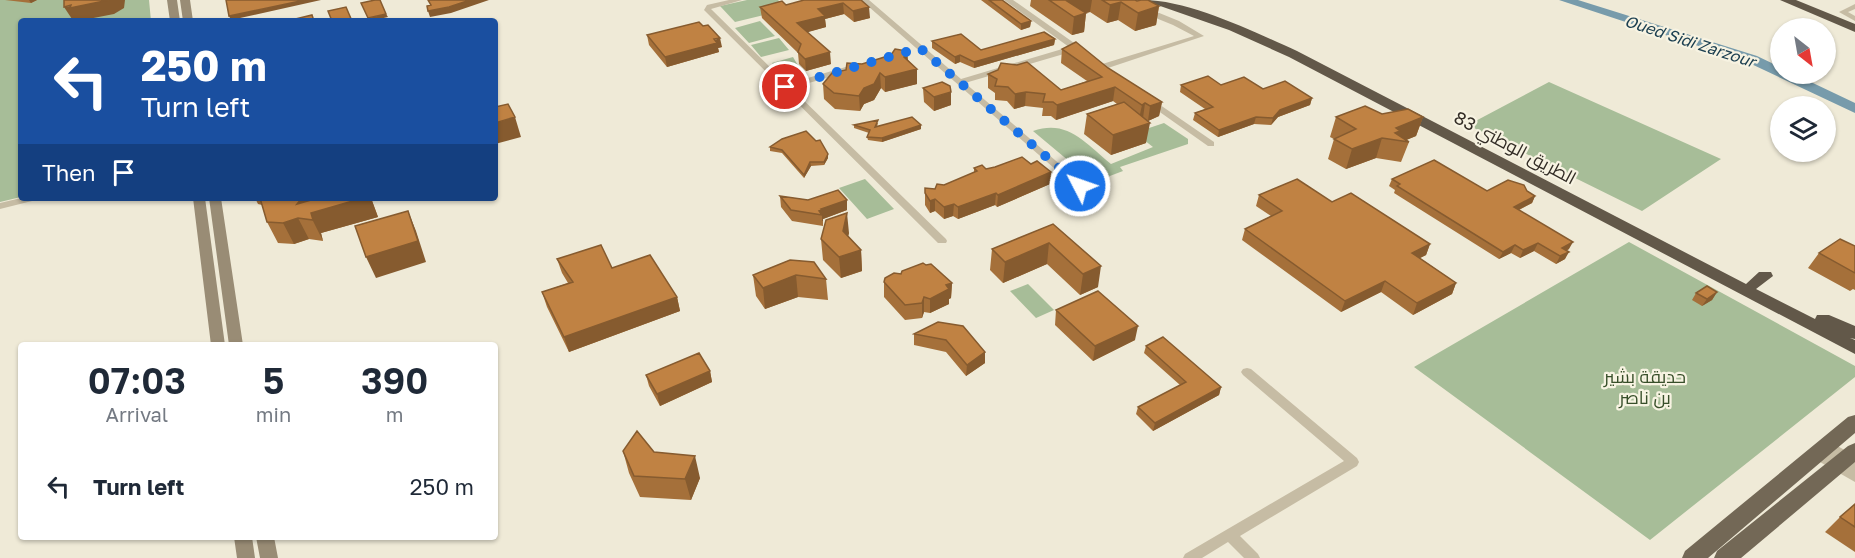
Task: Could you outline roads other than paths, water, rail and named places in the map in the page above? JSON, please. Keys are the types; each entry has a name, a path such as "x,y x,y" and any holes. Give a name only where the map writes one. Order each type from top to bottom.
{"highway":[{"name":"الطريق الوطني 83","path":"1169,0 1225,18 1304,52 1759,280 1855,333"},
{"path":"1786,0 1855,26"},
{"path":"1795,0 1855,26"},
{"name":"الطريق الوطني 83","path":"1143,4 1233,27 1293,54 1855,348"}],"main road":[{"path":"172,0 175,18"},
{"path":"185,0 188,18"},
{"path":"199,201 218,342"},
{"path":"215,201 236,342"},
{"path":"1693,558 1855,422"},
{"path":"1725,558 1850,463"},
{"path":"243,540 246,558"},
{"path":"266,540 269,558"}],"street":[{"path":"738,0 709,9 942,241"},
{"path":"865,0 1080,186"},
{"path":"1008,0 1111,74"},
{"path":"1847,0 1855,4 1843,12 1855,19"},
{"path":"1102,67 1200,36 1143,4"},
{"path":"909,51 920,48"},
{"path":"959,82 1075,48"},
{"path":"785,87 864,64"},
{"path":"1138,93 1211,144"},
{"path":"0,207 22,201"},
{"path":"1190,558 1353,462 1247,372"},
{"path":"1823,450 1850,463"},
{"path":"1230,535 1253,558"}],"waterway":[{"name":"Oued Sidi Zarzour","path":"1565,0 1752,59 1770,67"},
{"name":"Oued Sidi Zarzour","path":"1804,84 1855,109"}],"park label":[{"name":"حديقة بشير بن ناصر","path":"1645,388"}]}
